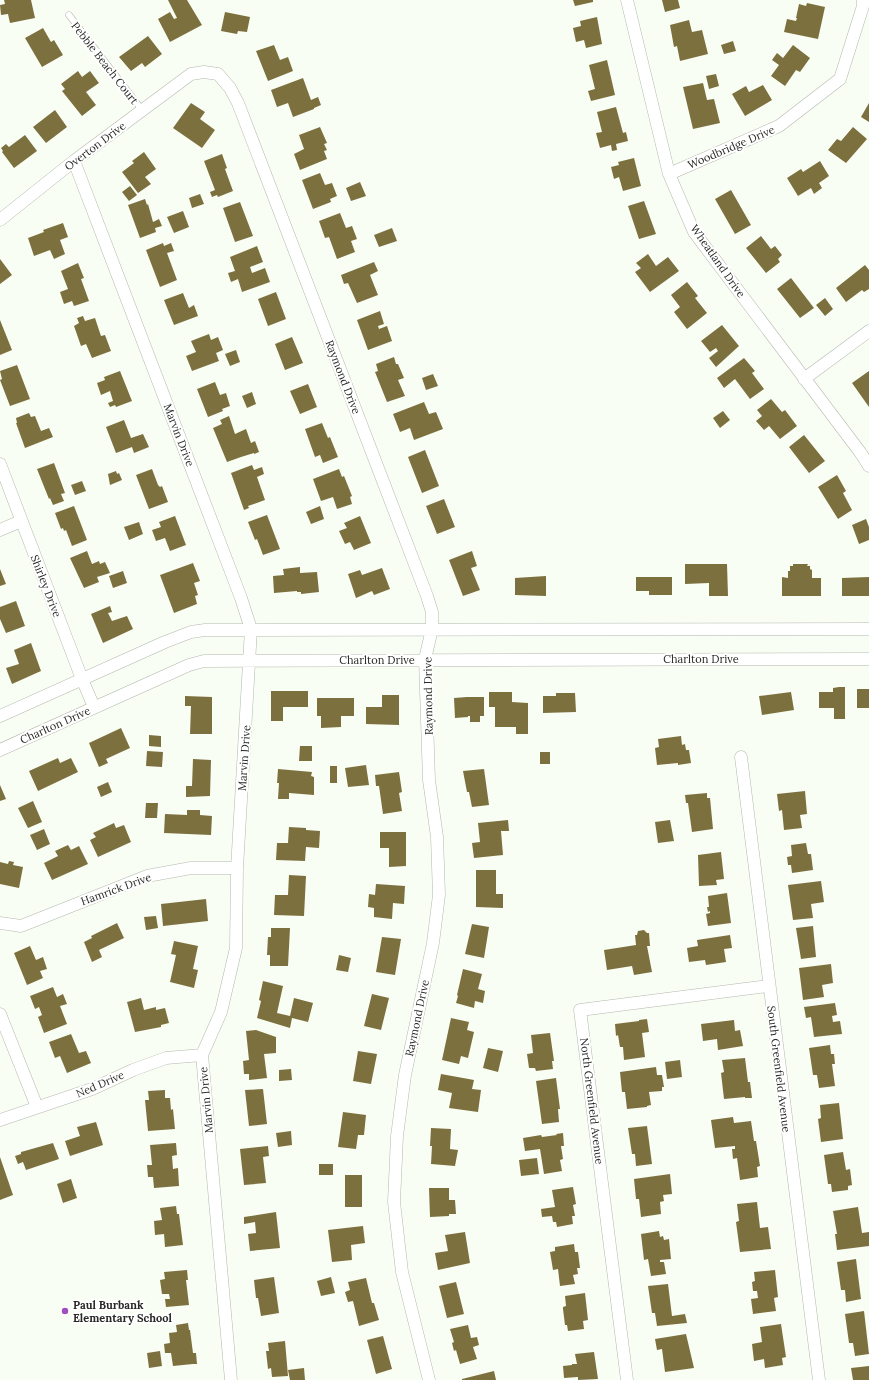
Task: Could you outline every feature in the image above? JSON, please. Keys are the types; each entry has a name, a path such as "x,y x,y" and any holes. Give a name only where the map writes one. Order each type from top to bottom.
{"street":[{"name":"Wheatland Drive","path":"627,0 669,174 694,232 869,466"},
{"name":"Woodbridge Drive","path":"669,174 780,126 840,79 863,6 863,0"},
{"name":"Raymond Drive","path":"191,74 204,72 218,74 230,88 238,103 428,596 432,612 432,629 425,660 429,780 437,837 439,895 433,943 405,1075 397,1136 394,1202 402,1272 429,1380"},
{"name":"Overton Drive","path":"0,220 74,161 191,74"},
{"name":"Marvin Drive","path":"74,161 242,598 251,629 237,868 236,948 221,1012 202,1055 231,1380"},
{"path":"804,379 869,331"},
{"name":"Shirley Drive","path":"0,464 94,707"},
{"path":"0,530 21,521"},
{"path":"0,716 191,632 205,630 869,629"},
{"name":"Charlton Drive","path":"0,750 196,662 212,660 869,659"},
{"name":"South Greenfield Avenue","path":"741,757 768,986 819,1380"},
{"name":"Hamrick Drive","path":"0,923 21,926 147,876 191,868 237,868"},
{"name":"North Greenfield Avenue","path":"627,1380 580,1010 768,986"},
{"path":"0,1014 37,1107"},
{"name":"Ned Drive","path":"0,1120 92,1089 133,1070 166,1058 202,1055"}],"lane":[{"name":"Pebble Beach Court","path":"69,15 142,110"}],"building":[{"path":"4,0 31,0 35,18 10,23 8,14 1,15 0,5 5,4"},
{"path":"168,0 187,0 202,25 170,42 158,19 170,12 174,19 177,18"},
{"path":"573,0 593,0 593,2 575,6"},
{"path":"662,0 678,0 680,8 665,12"},
{"path":"807,3 825,7 818,39 784,32 787,19 796,21 799,4 806,6"},
{"path":"225,12 250,17 247,32 238,31 237,34 221,31"},
{"path":"597,17 602,44 586,48 584,40 576,42 573,28 581,26 580,21"},
{"path":"689,20 692,32 702,30 708,54 680,61 677,46 674,47 670,25"},
{"path":"43,28 51,42 54,40 63,55 42,67 25,38"},
{"path":"148,36 162,54 145,67 142,63 131,71 119,57"},
{"path":"733,41 736,51 724,54 721,45"},
{"path":"274,45 280,60 288,57 293,71 268,81 256,51"},
{"path":"793,45 810,58 800,72 796,70 785,86 771,76 779,65 772,60 777,53 783,58"},
{"path":"607,60 615,95 591,101 588,91 595,89 589,65"},
{"path":"78,71 82,77 90,71 99,83 86,92 96,105 82,116 62,91 65,89 61,84"},
{"path":"716,74 719,86 709,89 706,76"},
{"path":"303,78 311,100 318,97 321,105 293,117 288,103 277,107 271,90"},
{"path":"703,83 707,100 714,99 720,123 693,129 683,87"},
{"path":"763,85 772,100 745,116 732,94 746,86 749,92"},
{"path":"191,103 205,112 200,119 215,130 202,148 173,128"},
{"path":"869,103 869,122 861,117"},
{"path":"616,107 623,133 626,132 628,141 616,144 617,150 612,151 611,145 600,148 596,133 602,132 597,112"},
{"path":"55,110 67,127 46,143 33,127"},
{"path":"320,127 327,143 324,144 327,150 324,151 327,159 300,170 294,154 304,149 299,135"},
{"path":"853,127 867,139 846,163 828,150 837,139 841,141"},
{"path":"25,135 37,151 14,168 2,152 3,151 1,148 6,144 9,147"},
{"path":"144,152 156,169 145,177 151,184 138,193 122,172 134,163 132,161"},
{"path":"222,154 227,168 225,169 233,191 218,197 217,195 212,197 210,192 215,190 204,161"},
{"path":"634,158 641,186 623,191 619,177 614,179 611,167 619,165 618,162"},
{"path":"820,161 829,176 819,183 822,188 814,194 811,188 798,196 787,178 801,169 803,172"},
{"path":"320,173 325,185 332,183 337,196 330,199 331,202 313,209 302,180"},
{"path":"360,182 366,196 351,201 346,188"},
{"path":"130,186 137,195 129,201 122,192"},
{"path":"731,190 751,225 735,234 715,199"},
{"path":"200,194 204,204 192,208 189,198"},
{"path":"145,199 153,222 159,219 162,226 155,228 156,232 140,238 128,205"},
{"path":"644,201 656,234 639,239 628,206"},
{"path":"240,202 253,236 235,242 223,208"},
{"path":"183,211 189,227 174,233 167,217"},
{"path":"340,213 346,228 352,226 357,239 351,241 355,252 337,259 329,237 325,238 319,221"},
{"path":"63,223 68,237 60,240 65,254 54,259 50,250 34,256 28,238 44,232 43,230"},
{"path":"392,228 397,241 379,247 374,235"},
{"path":"761,236 771,249 775,246 782,255 778,259 780,262 766,273 746,248"},
{"path":"163,243 164,246 171,243 174,251 167,253 177,280 160,287 146,250"},
{"path":"257,246 263,262 250,267 252,273 265,268 270,282 242,292 238,279 231,282 228,273 235,271 230,257"},
{"path":"648,254 656,266 668,257 679,271 650,292 635,272 641,268 636,263"},
{"path":"0,259 12,275 0,284"},
{"path":"374,262 378,271 370,275 378,295 357,303 348,283 344,284 341,275"},
{"path":"78,263 84,278 81,279 89,301 74,306 72,301 64,304 60,292 68,289 61,271"},
{"path":"865,265 869,270 869,289 864,292 862,290 846,302 836,288"},
{"path":"791,278 814,308 800,318 777,289"},
{"path":"687,282 698,296 695,298 707,313 687,329 674,312 680,307 671,295"},
{"path":"276,292 286,319 268,326 258,299"},
{"path":"183,293 189,308 194,305 198,316 174,325 164,300"},
{"path":"825,298 833,309 825,316 816,305"},
{"path":"380,311 384,324 378,326 379,329 387,326 392,341 368,350 357,320"},
{"path":"83,316 85,321 95,318 101,336 105,335 111,351 92,358 86,344 81,346 74,326 79,323 77,318"},
{"path":"0,320 12,350 0,355"},
{"path":"722,325 739,346 716,367 709,358 718,351 716,348 710,352 701,341"},
{"path":"209,334 211,340 218,337 223,350 216,353 219,361 192,371 186,356 196,352 191,341"},
{"path":"292,337 303,363 285,370 275,344"},
{"path":"236,350 240,362 230,366 225,354"},
{"path":"394,357 396,364 398,364 404,378 398,380 405,396 387,402 375,372 378,371 376,364"},
{"path":"744,358 755,371 752,373 764,389 750,399 735,379 724,388 717,378"},
{"path":"17,365 30,399 10,406 0,380 2,379 0,371"},
{"path":"120,371 132,401 116,407 115,405 110,407 108,403 113,401 110,391 101,395 97,383 105,380 104,377"},
{"path":"869,371 869,407 852,383"},
{"path":"433,374 438,386 426,390 422,378"},
{"path":"215,382 220,395 226,393 230,406 222,409 223,411 208,417 197,389"},
{"path":"308,384 317,407 300,414 290,391"},
{"path":"252,392 256,404 247,408 242,396"},
{"path":"771,399 782,412 785,410 797,426 780,439 769,426 764,430 756,421 762,416 757,410"},
{"path":"424,402 429,414 436,412 443,429 414,440 410,428 400,432 393,414"},
{"path":"723,411 730,420 720,428 713,418"},
{"path":"29,413 31,417 35,416 41,431 49,428 53,437 25,448 16,423 16,418"},
{"path":"229,416 235,434 246,429 251,443 255,441 259,452 227,462 213,428 222,424 220,420"},
{"path":"124,420 131,438 143,434 149,447 134,453 132,447 116,453 106,427"},
{"path":"322,423 328,438 330,437 338,457 323,463 320,455 315,457 305,429"},
{"path":"804,435 825,461 809,473 789,447"},
{"path":"425,450 439,486 422,493 408,457"},
{"path":"54,463 65,493 61,494 64,501 53,505 50,498 49,499 37,469"},
{"path":"252,465 254,470 262,467 264,474 257,477 265,500 248,506 249,508 244,510 231,473"},
{"path":"152,469 158,485 160,487 162,486 168,502 149,509 136,475"},
{"path":"339,469 342,477 344,476 352,496 350,497 352,504 337,509 333,497 321,501 313,479"},
{"path":"116,471 117,474 119,473 122,480 110,485 108,474"},
{"path":"837,475 846,491 843,493 852,510 838,519 818,487"},
{"path":"82,481 86,491 75,495 71,485"},
{"path":"444,499 455,527 437,534 426,506"},
{"path":"74,506 87,540 72,546 66,530 64,531 63,528 61,529 55,513"},
{"path":"320,506 324,519 311,524 306,512"},
{"path":"267,515 280,549 263,555 248,522"},
{"path":"175,516 186,545 170,551 165,538 156,541 152,530 161,527 159,522"},
{"path":"360,516 371,543 354,550 350,542 345,544 339,531 347,528 344,523"},
{"path":"866,519 869,527 869,540 859,544 852,525"},
{"path":"139,522 143,534 129,540 124,527"},
{"path":"87,551 92,564 99,561 100,564 105,562 110,573 97,577 99,582 84,588 70,558"},
{"path":"472,551 477,566 471,568 480,590 463,596 449,560"},
{"path":"193,563 200,581 194,583 198,595 195,596 197,604 174,613 160,575"},
{"path":"685,564 727,564 728,596 709,596 709,583 685,584"},
{"path":"793,564 808,564 807,566 810,566 810,569 812,570 812,578 821,578 821,596 782,596 782,577 788,578 788,571 790,571 790,566 793,566"},
{"path":"300,567 300,573 317,572 319,592 301,594 301,592 297,591 274,593 273,576 284,575 283,569"},
{"path":"382,568 390,589 374,595 372,591 356,598 348,574 360,570 362,575"},
{"path":"0,569 6,584 0,586"},
{"path":"123,571 127,583 113,588 109,576"},
{"path":"546,576 546,596 515,595 515,578"},
{"path":"636,577 672,577 672,595 649,595 649,591 636,591"},
{"path":"869,577 869,596 842,596 842,578"},
{"path":"16,601 25,626 6,633 0,619 0,607"},
{"path":"110,606 112,612 108,613 112,621 127,616 133,629 103,643 91,614"},
{"path":"31,643 41,671 12,684 6,668 19,664 14,650"},
{"path":"845,687 845,719 834,719 834,708 819,708 819,692 833,692 833,688"},
{"path":"857,689 869,689 869,708 857,708"},
{"path":"271,691 308,691 308,707 283,707 283,721 271,721"},
{"path":"489,692 512,692 512,702 528,703 528,734 516,734 516,727 495,727 495,707 489,707"},
{"path":"791,692 794,710 762,715 759,696"},
{"path":"556,693 575,693 576,712 543,713 543,696 556,696"},
{"path":"382,695 399,695 399,725 366,724 366,707 382,707"},
{"path":"185,696 212,697 212,734 190,734 191,706 185,706"},
{"path":"484,697 484,716 480,716 480,722 470,722 470,716 455,718 454,698"},
{"path":"317,698 354,698 354,716 341,716 341,727 321,728 321,716 317,716"},
{"path":"121,728 130,748 106,759 108,763 99,767 89,743"},
{"path":"149,735 161,736 161,747 149,746"},
{"path":"681,736 682,745 685,744 686,750 689,750 691,763 678,765 678,763 657,765 655,748 659,747 658,739"},
{"path":"300,746 312,746 312,761 299,761"},
{"path":"147,751 163,752 162,767 146,766"},
{"path":"540,752 550,752 550,764 540,764"},
{"path":"58,758 60,763 71,758 78,772 38,791 29,771"},
{"path":"193,759 211,760 210,796 186,797 186,786 192,786"},
{"path":"366,765 369,785 348,787 345,768"},
{"path":"330,766 337,766 337,783 330,783"},
{"path":"278,769 312,772 311,776 314,777 314,795 289,793 289,799 278,799"},
{"path":"484,769 489,805 472,807 469,792 467,792 463,771"},
{"path":"399,772 402,792 399,793 402,811 383,814 379,786 376,786 375,775"},
{"path":"108,782 112,792 101,797 97,787"},
{"path":"0,785 6,799 0,801"},
{"path":"805,791 807,814 800,815 802,828 784,830 782,810 779,811 777,794"},
{"path":"707,793 707,798 710,798 713,829 692,832 688,803 686,803 685,795"},
{"path":"33,801 42,822 28,828 18,808"},
{"path":"146,803 158,803 157,818 145,818"},
{"path":"187,810 200,810 200,815 212,816 211,835 164,833 165,814 187,815"},
{"path":"508,820 509,831 501,831 503,855 474,858 472,843 480,842 478,823"},
{"path":"670,820 674,841 658,843 655,822"},
{"path":"114,823 116,828 124,825 131,842 98,857 90,840 96,837 93,833"},
{"path":"289,827 320,831 319,848 306,847 305,861 276,860 277,843 288,843"},
{"path":"44,829 50,844 37,850 30,835"},
{"path":"380,832 406,832 406,866 389,867 389,848 380,848"},
{"path":"806,843 808,854 811,854 813,870 792,873 791,865 788,865 787,857 792,856 791,845"},
{"path":"68,845 71,850 79,846 88,864 52,880 44,863 58,856 55,851"},
{"path":"721,852 724,879 716,880 717,885 699,886 698,855"},
{"path":"9,861 14,862 13,865 23,867 19,888 0,884 0,862 8,864"},
{"path":"476,870 496,870 496,894 503,894 503,908 476,907"},
{"path":"289,875 306,876 304,916 274,915 275,895 288,895"},
{"path":"821,881 824,902 811,904 813,918 793,920 788,885"},
{"path":"376,884 405,886 404,904 393,903 392,919 374,917 374,908 368,907 369,894 375,895"},
{"path":"727,893 731,923 708,926 706,914 710,913 710,911 708,912 707,907 709,907 708,896"},
{"path":"206,899 208,921 163,926 161,904"},
{"path":"156,916 158,928 146,930 144,917"},
{"path":"117,923 124,938 99,950 102,957 92,962 84,942 92,938 91,936"},
{"path":"472,924 489,927 484,958 465,954"},
{"path":"813,926 816,957 801,959 796,928"},
{"path":"271,928 290,928 288,966 270,966 270,955 267,955 268,937 271,937"},
{"path":"644,930 649,933 650,946 647,946 652,972 634,975 632,966 607,970 604,950 636,945 635,935 637,935 638,931"},
{"path":"730,935 732,948 724,949 726,962 706,965 705,960 689,962 687,948 698,946 697,940"},
{"path":"382,937 401,939 395,975 376,972"},
{"path":"174,941 198,946 193,969 198,970 194,988 170,982 176,955 171,954"},
{"path":"30,946 36,960 43,957 47,969 40,971 43,978 27,985 14,953"},
{"path":"339,955 351,958 348,972 336,970"},
{"path":"831,964 833,983 822,985 824,997 803,1000 799,968"},
{"path":"463,969 482,974 478,989 485,991 483,1003 475,1001 474,1008 456,1003"},
{"path":"263,981 283,986 277,1013 290,1016 294,998 313,1003 308,1022 292,1018 290,1028 257,1018 261,1001 259,1000"},
{"path":"53,987 57,997 63,994 67,1004 60,1006 67,1024 44,1033 38,1017 42,1015 39,1007 35,1009 30,996"},
{"path":"372,994 389,998 381,1030 364,1026"},
{"path":"141,998 144,1010 156,1007 156,1010 165,1008 169,1023 161,1025 161,1027 135,1032 127,1002"},
{"path":"835,1003 837,1015 832,1016 833,1022 840,1021 842,1034 814,1037 811,1017 806,1018 804,1007"},
{"path":"451,1018 469,1022 467,1030 474,1032 468,1058 461,1056 459,1064 442,1060"},
{"path":"647,1019 649,1032 642,1033 645,1057 624,1060 623,1047 620,1047 618,1035 616,1036 615,1024"},
{"path":"734,1020 735,1031 740,1030 743,1046 718,1050 717,1039 703,1041 701,1024"},
{"path":"256,1030 276,1037 276,1053 264,1054 267,1078 249,1080 249,1074 244,1074 243,1061 249,1060 246,1031"},
{"path":"550,1033 554,1061 552,1061 553,1069 536,1071 535,1068 529,1068 527,1054 533,1053 531,1035"},
{"path":"71,1034 79,1053 86,1051 91,1063 67,1073 60,1056 55,1058 49,1042"},
{"path":"830,1045 831,1054 834,1054 835,1064 832,1064 835,1086 819,1088 817,1075 813,1075 809,1048"},
{"path":"488,1048 503,1051 498,1072 483,1068"},
{"path":"358,1051 377,1054 371,1084 353,1081"},
{"path":"745,1058 752,1098 745,1097 724,1099 721,1073 724,1072 722,1060"},
{"path":"680,1060 682,1077 667,1079 665,1062"},
{"path":"656,1067 657,1075 662,1075 664,1087 662,1087 662,1091 649,1092 651,1105 647,1107 627,1109 625,1092 622,1092 620,1072"},
{"path":"291,1069 292,1080 279,1081 279,1070"},
{"path":"441,1074 474,1080 472,1089 481,1090 478,1112 449,1108 452,1093 438,1090"},
{"path":"556,1078 560,1109 558,1109 559,1122 542,1124 536,1081"},
{"path":"263,1089 267,1124 249,1126 245,1090"},
{"path":"165,1090 165,1098 170,1098 171,1110 173,1109 175,1129 148,1131 145,1100 149,1100 148,1091"},
{"path":"839,1103 843,1139 821,1142 818,1119 821,1118 820,1105"},
{"path":"343,1112 366,1115 364,1135 358,1135 356,1149 338,1147"},
{"path":"733,1117 734,1123 751,1121 760,1166 757,1167 758,1177 740,1180 737,1158 733,1159 732,1149 735,1149 735,1146 715,1148 711,1120"},
{"path":"96,1122 103,1145 70,1156 65,1141 80,1136 77,1127"},
{"path":"647,1126 652,1164 636,1166 635,1154 632,1154 628,1128"},
{"path":"431,1128 451,1129 450,1149 458,1150 455,1166 431,1164"},
{"path":"291,1131 292,1145 278,1147 276,1133"},
{"path":"563,1133 564,1146 561,1146 563,1159 560,1160 562,1171 544,1174 540,1149 525,1151 523,1138 541,1135 542,1137"},
{"path":"53,1143 59,1159 26,1170 23,1162 18,1164 15,1156 21,1154 21,1152"},
{"path":"176,1143 177,1155 172,1156 173,1169 178,1168 179,1186 154,1188 153,1177 148,1177 147,1165 152,1165 150,1145"},
{"path":"268,1146 269,1156 263,1157 266,1183 244,1185 240,1149"},
{"path":"843,1152 846,1170 850,1169 852,1185 848,1186 848,1190 832,1192 831,1184 828,1184 824,1155"},
{"path":"0,1157 13,1195 0,1200"},
{"path":"537,1158 539,1174 521,1176 519,1160"},
{"path":"319,1164 333,1164 333,1175 319,1175"},
{"path":"670,1174 672,1194 663,1195 664,1201 660,1202 661,1214 641,1217 639,1199 636,1199 634,1179"},
{"path":"345,1175 362,1175 362,1207 345,1207"},
{"path":"71,1179 77,1198 63,1203 57,1184"},
{"path":"573,1187 576,1204 573,1205 575,1216 572,1216 573,1224 557,1227 556,1222 553,1222 552,1216 542,1217 541,1209 555,1207 552,1190"},
{"path":"429,1188 449,1188 449,1200 455,1200 456,1214 430,1217"},
{"path":"757,1202 760,1228 768,1227 771,1249 740,1252 736,1222 739,1221 737,1204"},
{"path":"176,1206 177,1214 179,1214 183,1245 165,1247 164,1234 155,1235 154,1221 162,1220 160,1208"},
{"path":"858,1207 862,1233 869,1232 869,1246 837,1250 835,1234 837,1234 833,1211"},
{"path":"276,1212 280,1248 250,1251 248,1234 256,1233 255,1222 244,1224 244,1217"},
{"path":"363,1226 365,1243 351,1245 352,1260 332,1262 328,1230"},
{"path":"659,1231 660,1237 663,1236 664,1240 669,1239 671,1259 660,1260 660,1262 664,1262 666,1274 651,1276 648,1259 644,1260 641,1234"},
{"path":"465,1232 470,1263 438,1270 435,1253 448,1251 445,1235"},
{"path":"574,1244 575,1252 578,1252 580,1268 577,1268 578,1274 573,1275 575,1284 560,1286 558,1269 553,1270 550,1252 555,1251 555,1247"},
{"path":"856,1259 861,1299 846,1302 845,1290 841,1290 837,1262"},
{"path":"187,1270 188,1280 186,1280 189,1305 166,1307 165,1299 170,1299 169,1294 162,1294 160,1280 165,1279 164,1272"},
{"path":"775,1270 778,1297 774,1298 776,1311 753,1314 751,1299 758,1298 757,1291 753,1291 752,1282 755,1281 754,1272"},
{"path":"274,1277 279,1313 261,1316 258,1298 256,1298 254,1280"},
{"path":"331,1277 335,1293 321,1296 317,1281"},
{"path":"366,1278 372,1303 374,1303 379,1320 359,1326 353,1301 348,1302 345,1292 350,1290 348,1282"},
{"path":"456,1282 464,1314 447,1318 439,1286"},
{"path":"668,1284 672,1316 685,1314 687,1323 657,1326 655,1313 652,1313 648,1286"},
{"path":"585,1293 588,1320 583,1321 584,1329 568,1331 567,1325 565,1325 563,1309 563,1307 566,1306 565,1296"},
{"path":"864,1311 869,1354 855,1356 853,1343 849,1343 845,1314"},
{"path":"188,1323 193,1353 196,1353 197,1364 173,1366 171,1353 165,1353 164,1344 170,1343 169,1333 177,1332 176,1325"},
{"path":"781,1324 786,1357 782,1358 783,1365 765,1368 764,1359 754,1361 752,1344 762,1342 760,1327"},
{"path":"468,1325 471,1338 477,1337 479,1345 473,1347 477,1359 460,1364 456,1350 454,1351 452,1343 454,1342 450,1329"},
{"path":"686,1334 694,1368 665,1372 662,1349 657,1350 655,1339"},
{"path":"383,1336 392,1369 376,1374 367,1340"},
{"path":"285,1341 288,1376 272,1377 271,1368 268,1369 266,1351 269,1351 268,1343"},
{"path":"160,1351 162,1366 149,1368 147,1353"},
{"path":"594,1352 598,1379 578,1380 578,1377 564,1378 563,1366 577,1364 575,1354"},
{"path":"869,1366 869,1380 853,1380 851,1368"},
{"path":"304,1368 305,1380 290,1380 288,1370"},
{"path":"494,1371 496,1380 462,1380 462,1379"}],"place":[{"name":"Paul Burbank Elementary School","path":"65,1311"}]}
